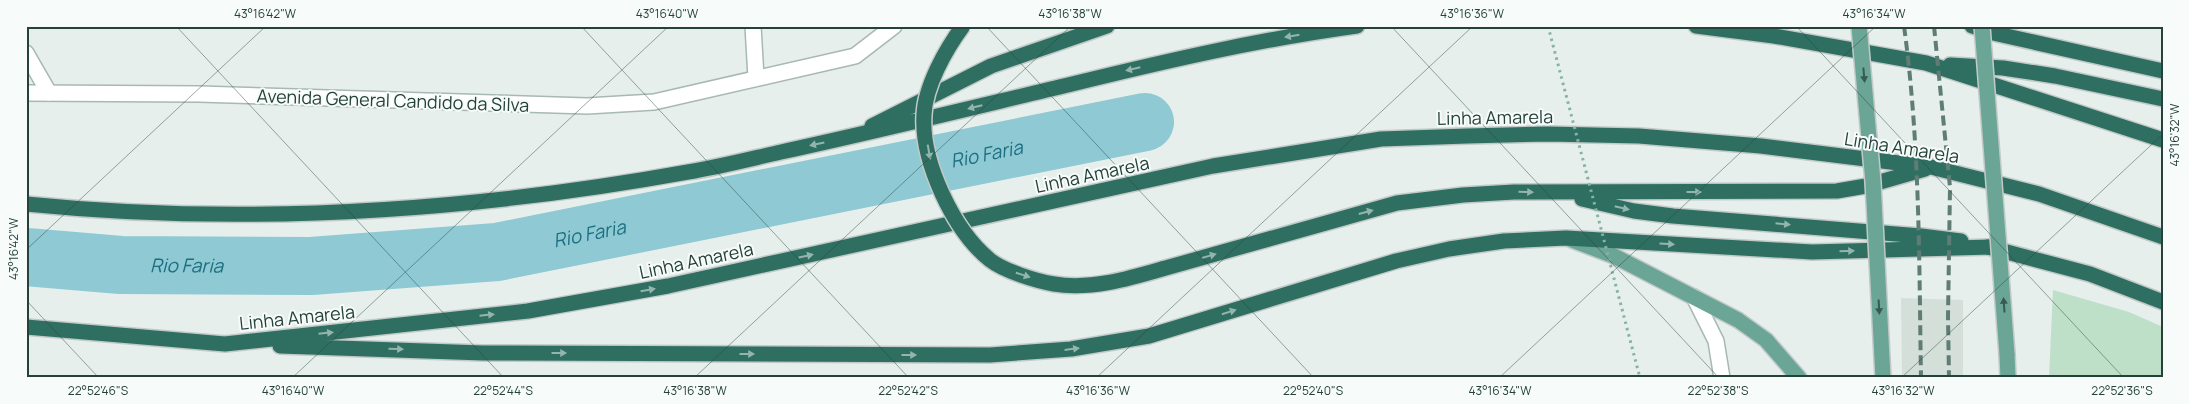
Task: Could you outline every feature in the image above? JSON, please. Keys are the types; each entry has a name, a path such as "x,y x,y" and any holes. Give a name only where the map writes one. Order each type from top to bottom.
{"highway":[{"path":"963,26 948,47 932,81 924,115 929,157 944,199 964,234 991,261 1017,274 1054,284 1092,284 1126,280 1398,204 1463,195 1514,192 1837,191 1866,186 1931,167"},
{"path":"849,137 991,66 1107,26"},
{"path":"26,204 168,213 284,214 396,209 542,194 689,172 849,137 1235,46 1357,26"},
{"path":"1696,26 1774,36 1926,63 2003,68 2055,76 2163,99"},
{"path":"1972,26 1993,33 2163,71"},
{"path":"1926,63 2163,140"},
{"name":"Linha Amarela","path":"26,327 225,344 528,311 668,286 1213,166 1381,139 1539,134 1639,136 1761,146 1931,167 2039,194 2163,237"},
{"path":"1557,193 1634,211 1921,236 1991,247 2090,274 2163,302"},
{"path":"225,344 503,353 990,355 1071,349 1150,336 1396,261 1449,249 1504,241 1566,238 1812,252 1991,247"}],"main road":[{"path":"1859,26 1873,182 1882,378"},
{"path":"1982,26 2008,378"},
{"path":"1566,238 1614,256 1738,320 1766,340 1799,378"}],"street":[{"path":"753,26 756,78"},
{"name":"Avenida General Candido da Silva","path":"26,93 199,94 587,106 654,102 855,56 894,26"},
{"path":"26,53 49,93"},
{"path":"1694,297 1716,340 1722,378"}],"path":[{"path":"1548,26 1640,378"}],"shaded area":[{"path":"1901,298 1963,300 1963,378 1902,378"}],"green space":[{"path":"2053,290 2129,312 2163,327 2163,378 2049,378"}],"waterway":[{"name":"Rio Faria","path":"26,257 121,265 311,266 497,252 1145,122"}],"railway":[{"path":"1904,26 1916,158 1921,378"},
{"path":"1934,26 1950,187 1949,378"}]}
